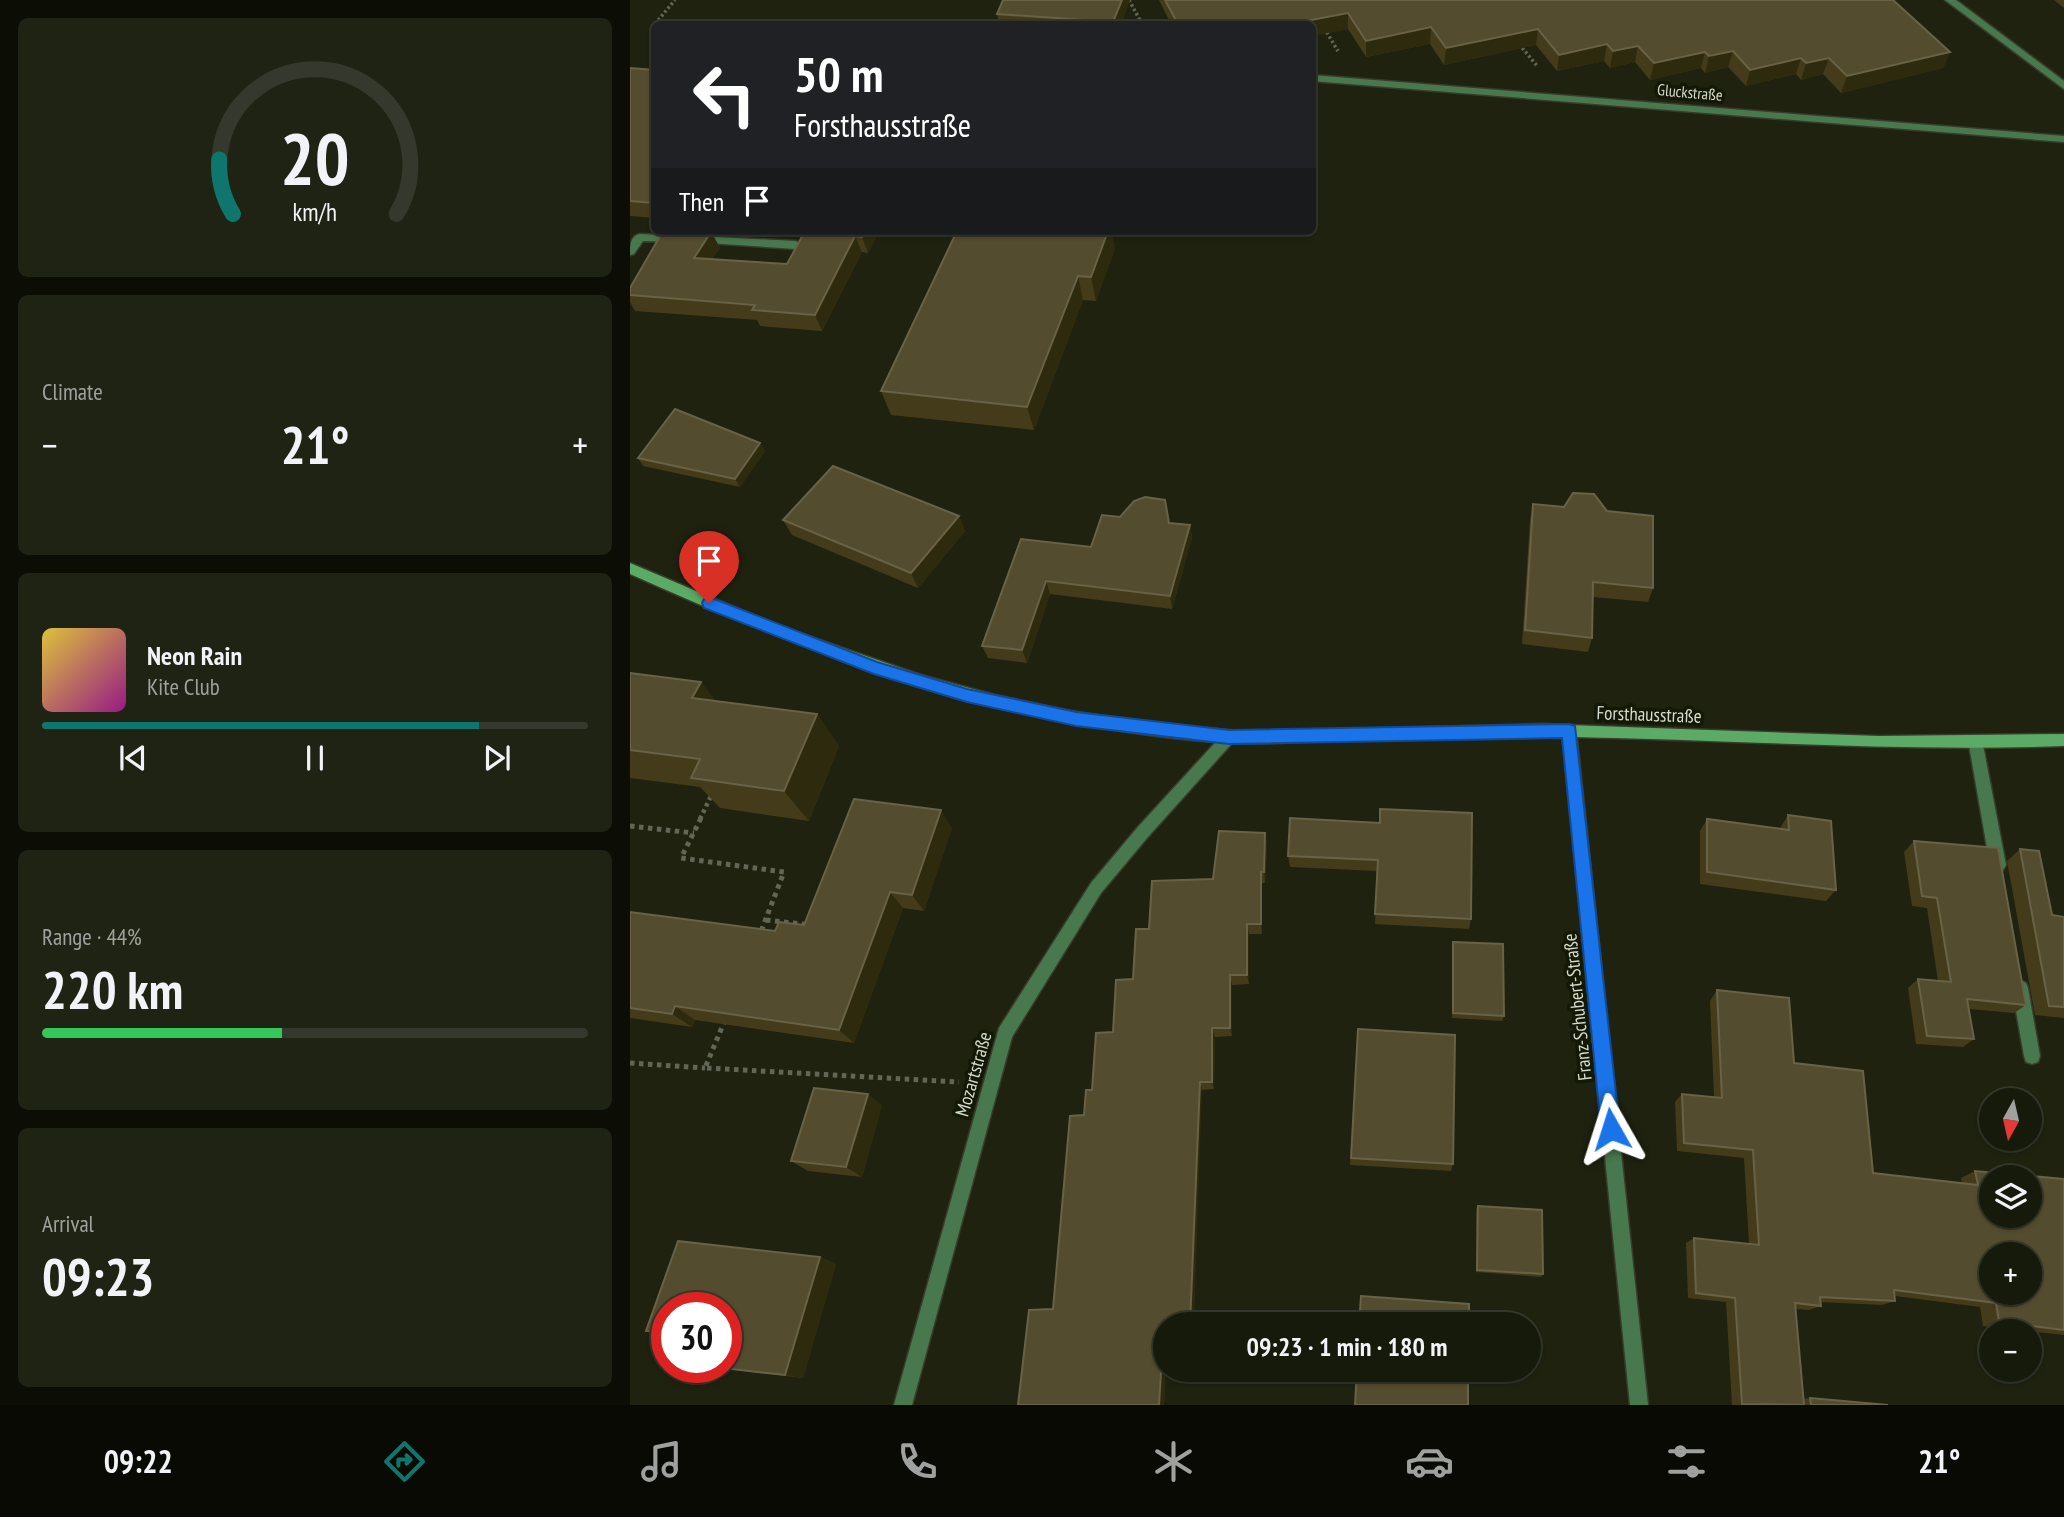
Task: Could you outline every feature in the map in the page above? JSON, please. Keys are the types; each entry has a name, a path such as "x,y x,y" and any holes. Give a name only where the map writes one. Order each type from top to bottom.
{"street":[{"path":"1950,0 2064,86"},
{"name":"Gluckstraße","path":"1316,78 2064,139"},
{"path":"630,251 640,237 796,245"},
{"name":"Forsthausstraße","path":"630,568 686,594 874,668 967,696 1076,719 1229,737 1569,731 1976,745 2064,740"},
{"name":"Franz-Schubert-Straße","path":"1569,731 1639,1405"},
{"name":"Mozartstraße","path":"904,1405 1005,1034 1096,888 1229,737"},
{"path":"1976,745 2000,880"},
{"path":"2017,975 2032,1056"}],"path":[{"path":"658,21 675,0"},
{"path":"1129,0 1140,21"},
{"path":"1321,23 1357,81"},
{"path":"1515,39 1563,98"},
{"path":"711,796 681,859 784,872 756,945"},
{"path":"630,826 694,833"},
{"path":"766,920 815,925"},
{"path":"705,1068 725,1019"},
{"path":"630,1063 992,1083"}],"building":[{"path":"1003,0 1122,0 1113,21 997,14"},
{"path":"1165,0 1893,0 1950,52 1847,76 1829,58 1806,63 1801,58 1750,70 1733,51 1709,56 1705,52 1654,63 1638,46 1613,51 1607,44 1559,55 1538,29 1446,48 1431,27 1366,41 1348,13 1306,21 1176,21"},
{"path":"630,68 651,70 651,203 630,201"},
{"path":"661,235 709,235 694,258 787,264 803,235 863,235 855,236 815,315 752,310 755,305 630,295 630,288"},
{"path":"955,235 1107,235 1091,277 1078,276 1027,407 881,391"},
{"path":"675,409 760,443 735,479 638,458"},
{"path":"833,466 959,516 911,573 783,520"},
{"path":"1573,493 1594,494 1607,511 1653,516 1653,588 1593,582 1592,638 1525,630 1533,504 1564,507"},
{"path":"1145,497 1165,500 1169,523 1190,525 1170,596 1046,581 1022,650 982,646 1021,539 1091,547 1102,515 1120,517 1134,501"},
{"path":"630,673 701,682 692,698 817,714 784,791 691,778 700,759 630,750"},
{"path":"854,799 941,810 912,895 890,892 839,1030 675,1006 672,1014 630,1008 630,912 775,931 779,922 804,925"},
{"path":"1380,809 1472,813 1471,919 1375,914 1378,860 1288,856 1290,818 1380,823"},
{"path":"1788,815 1831,821 1836,890 1707,872 1707,819 1789,830"},
{"path":"1219,831 1265,833 1264,872 1261,872 1261,924 1247,924 1247,975 1230,975 1230,1028 1212,1028 1212,1082 1200,1082 1191,1312 1153,1312 1153,1382 1160,1382 1159,1405 1018,1405 1029,1310 1053,1309 1070,1116 1084,1115 1086,1090 1092,1090 1096,1033 1113,1032 1116,980 1133,979 1136,929 1149,929 1152,881 1213,879"},
{"path":"1914,841 1998,848 2026,1005 1967,999 1974,1039 1927,1036 1918,979 1951,982 1937,898 1922,896"},
{"path":"2020,849 2039,851 2052,915 2064,917 2064,1007 2049,1006"},
{"path":"1453,942 1503,944 1504,1016 1453,1013"},
{"path":"1717,990 1789,998 1794,1063 1863,1071 1873,1173 1978,1185 1975,1171 1979,1171 1979,1228 2042,1228 2042,1177 2064,1179 2064,1330 2042,1327 2042,1319 1999,1319 1996,1305 2042,1305 2042,1242 1979,1242 1979,1301 1894,1290 1895,1301 1820,1297 1821,1306 1795,1303 1804,1405 1742,1404 1735,1298 1696,1293 1694,1238 1759,1245 1753,1150 1684,1143 1682,1094 1722,1098"},
{"path":"1358,1029 1455,1035 1453,1164 1351,1158"},
{"path":"814,1088 868,1094 846,1167 791,1161"},
{"path":"1478,1206 1542,1210 1543,1274 1477,1270"},
{"path":"678,1241 820,1257 785,1375 742,1370 742,1292 660,1292"},
{"path":"1361,1296 1469,1304 1469,1312 1360,1312"},
{"path":"651,1317 651,1331 646,1331"},
{"path":"1356,1382 1468,1382 1468,1405 1355,1405"},
{"path":"1810,1398 1888,1405 1811,1405"}],"route":[{"path":"709,603 874,668 967,696 1076,719 1229,737 1569,731 1611,1129"}]}
